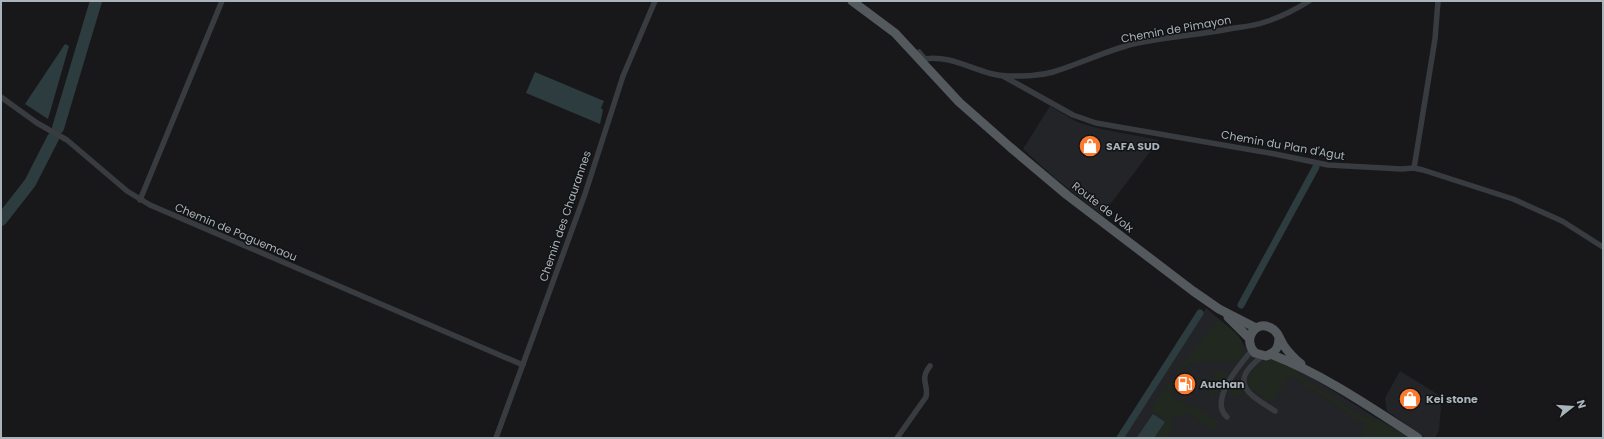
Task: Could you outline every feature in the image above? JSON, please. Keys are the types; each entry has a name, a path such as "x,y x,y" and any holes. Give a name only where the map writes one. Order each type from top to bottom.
{"main road":[{"name":"Route de Volx","path":"852,1 895,33 959,102 1067,195 1163,269 1219,309 1256,328"},
{"name":"Route de Volx","path":"858,1 899,28 928,58 978,118"},
{"name":"Route de Volx","path":"1219,309 1249,338"},
{"path":"1310,372 1290,353 1274,329 1261,326 1252,332 1249,338 1252,350 1310,372 1418,438"},
{"path":"1266,355 1278,348 1279,337"}],"street":[{"path":"140,200 222,1"},
{"name":"Chemin des Chaurannes","path":"496,438 583,198 623,76 655,1"},
{"name":"Chemin de Pimayon","path":"928,58 944,58 978,70 1003,76 1042,74 1135,44 1256,24 1282,16 1309,1"},
{"path":"1414,168 1435,39 1438,1"},
{"path":"895,33 903,36 924,57 928,58"},
{"name":"Chemin du Plan d'Agut","path":"1003,76 1073,115 1096,123 1268,152 1323,164 1347,167 1414,168 1513,199 1562,221 1603,247"},
{"name":"Chemin de Paguemaou","path":"1,96 37,123 67,140 124,189 140,200 203,230 523,365"},
{"path":"1227,417 1222,410 1221,398 1233,377 1252,350"},
{"path":"1266,355 1246,374 1244,380 1248,392 1276,411"},
{"path":"897,438 926,397 927,392 924,377 930,366"}],"shaded area":[{"path":"65,44 69,46 48,119 25,104"},
{"path":"535,72 604,101 601,108 603,110 600,124 526,93"},
{"path":"1050,106 1077,122 1101,129 1159,140 1102,215 1055,178 1023,149"},
{"path":"1206,308 1237,334 1248,351 1300,370 1411,438 1123,438"},
{"path":"1218,319 1235,332 1242,341 1243,352 1239,360 1230,362 1199,362 1185,367 1177,374 1176,373"},
{"path":"1269,360 1282,363 1295,369 1300,376 1362,416 1379,420 1410,438 1361,438 1364,424 1290,375 1272,403 1249,387 1248,382 1253,369 1264,361"},
{"path":"1216,371 1222,371 1229,375 1229,378 1221,384 1214,397 1209,395 1215,386 1209,382 1214,379"},
{"path":"1400,371 1439,395 1441,408 1439,430 1435,438 1426,438 1387,411 1385,398"},
{"path":"1173,377 1171,389 1174,396 1191,408 1195,407 1215,420 1217,426 1214,431 1187,412 1183,418 1177,414 1169,423 1173,427 1167,438 1154,438 1166,420 1150,409"},
{"path":"1232,381 1236,383 1244,393 1259,403 1257,404 1240,394 1237,398 1227,392"},
{"path":"1153,414 1165,422 1154,438 1137,437"}],"waterway":[{"path":"58,128 96,1"},
{"path":"1,220 30,183 53,138"},
{"path":"1241,305 1316,167"},
{"path":"1120,438 1200,313"}],"place":[{"name":"SAFA SUD","path":"1090,146"},
{"name":"Auchan","path":"1185,384"},
{"name":"Kei stone","path":"1410,399"}]}
